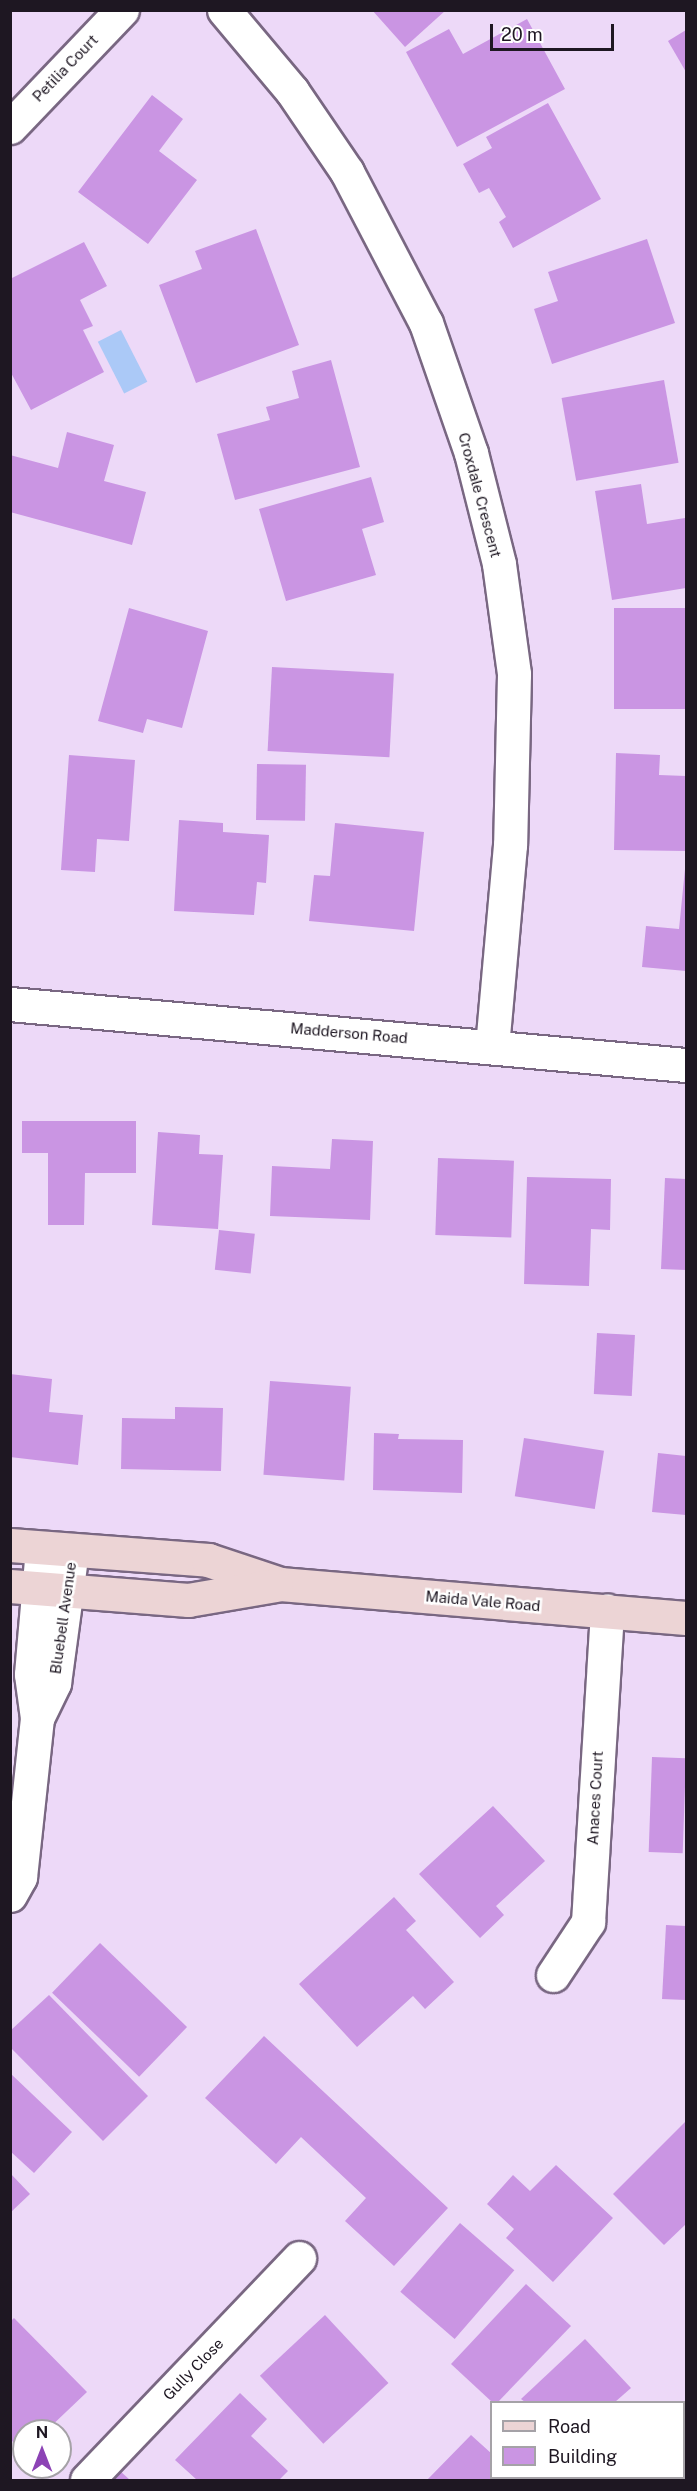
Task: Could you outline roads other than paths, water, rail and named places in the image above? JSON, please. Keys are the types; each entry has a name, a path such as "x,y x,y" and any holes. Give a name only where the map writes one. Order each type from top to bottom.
{"main road":[{"name":"Maida Vale Road","path":"42,1548 208,1560 280,1584 687,1618"},
{"name":"Maida Vale Road","path":"39,1588 188,1599 280,1584"}],"street":[{"name":"Petilia Court","path":"10,127 122,10"},
{"name":"Croxdale Crescent","path":"224,10 292,91 347,172 426,324 471,453 498,564 514,674 510,845 492,1045"},
{"name":"Madderson Road","path":"10,1004 492,1045 687,1065"},
{"name":"Bluebell Avenue","path":"10,1895 20,1877 37,1718 54,1683 39,1588 42,1548"},
{"name":"Anaces Court","path":"553,1975 588,1922 607,1611"},
{"name":"Gully Close","path":"87,2481 299,2258"}],"water":[{"path":"121,330 147,382 124,393 98,342"}]}
